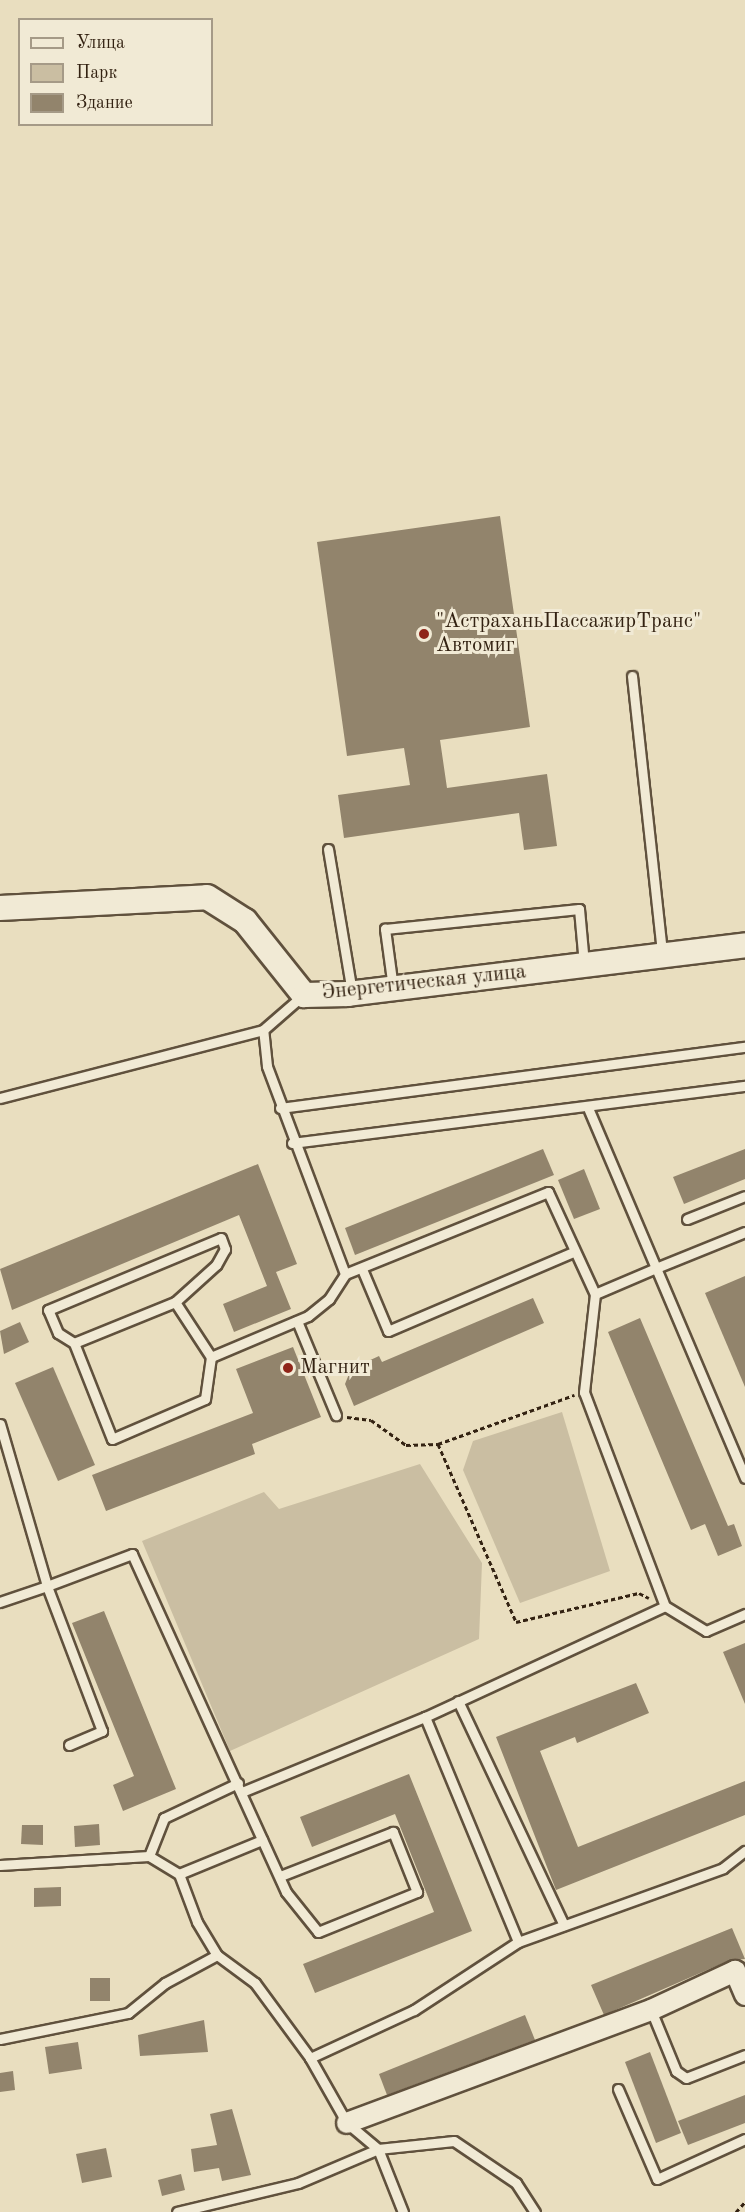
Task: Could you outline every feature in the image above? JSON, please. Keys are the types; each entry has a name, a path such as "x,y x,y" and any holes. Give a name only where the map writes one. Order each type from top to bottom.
{"street":[{"name":"Энергетическая улица","path":"0,908 207,897 245,921 304,995 352,994 584,967 745,945"},
{"path":"347,2123 651,2010 735,1971 745,1995"}],"lane":[{"path":"632,676 662,957"},
{"path":"328,849 352,994"},
{"path":"394,989 385,929 579,909 584,967"},
{"path":"0,1098 263,1030 304,995"},
{"path":"263,1030 280,1108 345,1274"},
{"path":"280,1108 745,1047"},
{"path":"292,1143 589,1110 745,1086"},
{"path":"589,1110 745,1478"},
{"path":"211,1357 297,1321 329,1299 345,1274 548,1192 573,1252 595,1294 584,1392 665,1606 706,1631 745,1614"},
{"path":"687,1219 745,1196"},
{"path":"595,1294 745,1232"},
{"path":"74,1342 175,1302 194,1279 216,1266 225,1249 221,1238 48,1310 58,1333 74,1342 112,1439 205,1399 211,1357 175,1302"},
{"path":"362,1269 388,1331 573,1252"},
{"path":"297,1321 336,1415"},
{"path":"0,1424 47,1586 102,1731 69,1744"},
{"path":"0,1602 132,1554 286,1892 318,1932 417,1892 393,1832 280,1876"},
{"path":"149,1856 164,1818 425,1717 665,1606"},
{"path":"458,1701 564,1925"},
{"path":"425,1717 518,1942"},
{"path":"179,1874 262,1840"},
{"path":"310,2058 414,2010 518,1942 723,1868 745,1851"},
{"path":"0,1865 149,1856 179,1874 197,1922 217,1955 255,1983 310,2058 347,2123 378,2150 403,2212"},
{"path":"0,2039 128,2013 165,1983 217,1955"},
{"path":"651,2010 676,2071 686,2078 745,2055"},
{"path":"618,2089 657,2179 745,2139"},
{"path":"177,2212 297,2183 378,2150 454,2141 516,2183 535,2212"}],"path":[{"path":"336,1415 371,1420 406,1445 438,1444 584,1392"},
{"path":"438,1444 516,1622 639,1593 665,1606"},
{"path":"735,2212 745,2202"}],"green space":[{"path":"562,1412 610,1571 520,1603 463,1470 473,1441"},
{"path":"420,1464 482,1563 479,1639 230,1751 142,1541 264,1492 279,1509"}],"building":[{"name":"\"АстраханьПассажирТранс\" Автомиг","path":"500,516 530,727 440,740 447,788 547,774 557,846 524,850 519,813 344,838 338,795 410,785 404,748 347,756 317,542"},
{"path":"543,1149 554,1175 355,1255 345,1228"},
{"path":"745,1149 745,1179 684,1204 673,1177"},
{"path":"258,1164 297,1264 276,1272 291,1309 234,1332 223,1304 267,1286 239,1215 12,1310 0,1269"},
{"path":"584,1169 600,1209 574,1219 558,1180"},
{"path":"745,1276 745,1387 705,1293"},
{"path":"533,1298 544,1323 354,1406 345,1384 351,1369 379,1356 382,1362"},
{"path":"640,1318 728,1526 734,1524 742,1546 718,1556 705,1524 691,1530 608,1332"},
{"path":"20,1322 29,1342 4,1354 0,1331"},
{"path":"293,1347 321,1417 252,1444 255,1454 106,1511 92,1475 253,1413 236,1369"},
{"path":"53,1367 95,1465 58,1481 15,1383"},
{"path":"104,1611 176,1789 123,1811 113,1785 134,1776 72,1623"},
{"path":"745,1643 745,1704 723,1652"},
{"path":"636,1683 649,1713 577,1743 575,1737 540,1751 578,1847 745,1781 745,1815 556,1890 496,1737"},
{"path":"409,1774 472,1931 315,1993 303,1964 434,1912 395,1814 312,1847 300,1817"},
{"path":"99,1824 100,1845 75,1847 74,1826"},
{"path":"22,1825 43,1825 43,1845 21,1844"},
{"path":"61,1887 61,1906 34,1907 34,1888"},
{"path":"732,1928 745,1959 730,1960 604,2015 591,1985"},
{"path":"90,1978 110,1978 110,2001 90,2001"},
{"path":"525,2015 535,2040 387,2095 379,2074"},
{"path":"204,2020 208,2052 140,2056 138,2035"},
{"path":"78,2042 82,2069 49,2074 45,2047"},
{"path":"650,2052 681,2133 656,2143 625,2062"},
{"path":"13,2071 15,2090 0,2092 0,2073"},
{"path":"745,2095 745,2123 688,2145 678,2121"},
{"path":"232,2109 251,2175 222,2181 219,2168 194,2172 191,2149 217,2145 210,2114"},
{"path":"106,2148 112,2177 82,2183 76,2154"},
{"path":"181,2174 185,2190 162,2196 158,2180"}],"place":[{"name":"\"АстраханьПассажирТранс\" Автомиг","path":"424,634"},
{"name":"Магнит","path":"288,1368"}]}
